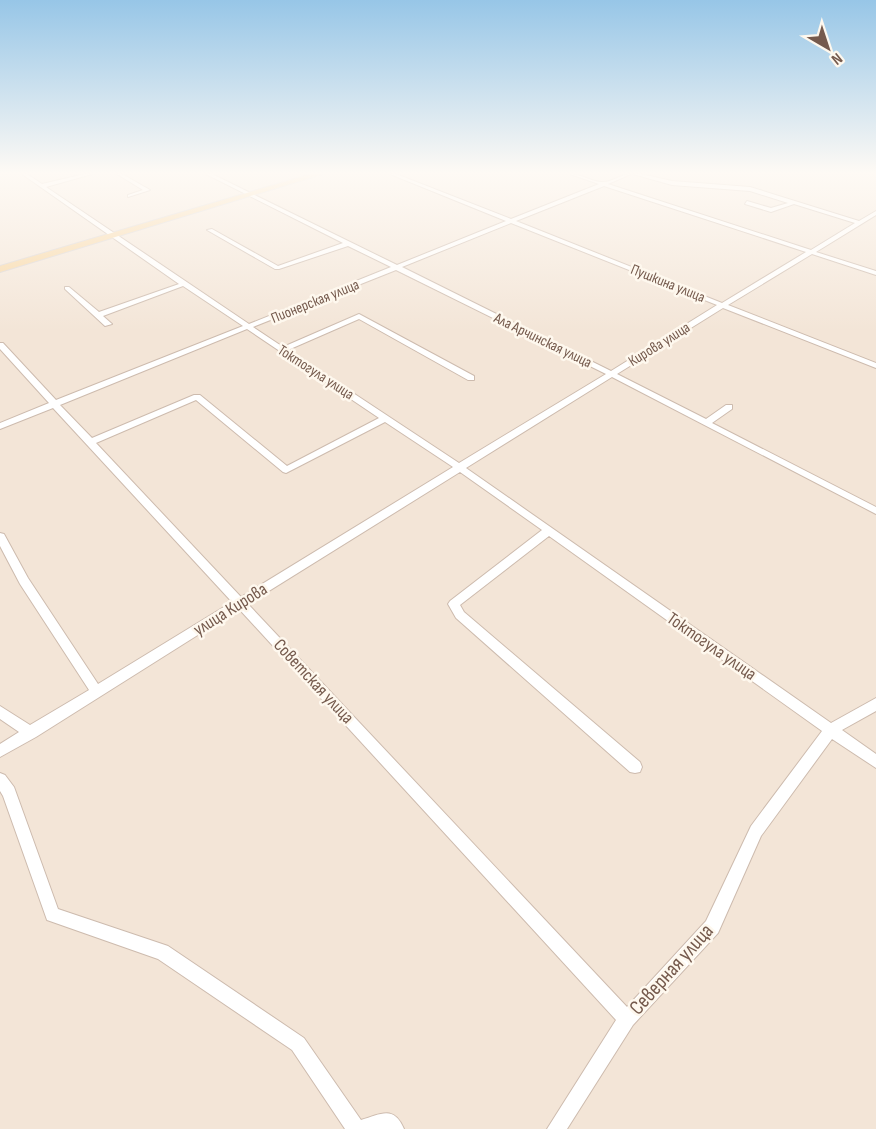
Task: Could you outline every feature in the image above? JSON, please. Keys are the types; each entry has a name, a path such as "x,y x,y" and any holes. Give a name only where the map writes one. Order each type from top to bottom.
{"main road":[{"path":"0,264 135,227"},
{"path":"0,269 110,234"}],"street":[{"name":"Токтогула улица","path":"100,227 459,467 876,762"},
{"name":"Ала Арчинская улица","path":"312,227 612,374 876,511"},
{"name":"Пионерская улица","path":"0,426 497,227"},
{"name":"Пушкина улица","path":"525,227 876,366"},
{"path":"736,227 876,273"},
{"name":"Кирова улица","path":"459,467 854,227"},
{"path":"210,231 277,268 347,244"},
{"path":"98,315 184,284"},
{"path":"67,288 108,324"},
{"path":"282,350 359,316 471,378"},
{"name":"Советская улица","path":"0,345 627,1019"},
{"path":"90,442 197,397 286,470 385,418"},
{"path":"706,423 729,407"},
{"name":"улица Кирова","path":"0,751 459,467"},
{"path":"549,530 454,604 460,615 635,766"},
{"path":"0,537 24,581 97,692"},
{"name":"Северная улица","path":"556,1129 627,1019 712,927 756,831 831,730 876,704"},
{"path":"0,712 31,733"},
{"path":"0,780 9,792 52,915 162,952 298,1044 356,1129"},
{"path":"363,1129 390,1122 395,1129"}],"shaded area":[{"path":"0,227 876,227 876,1129 0,1129"}]}
